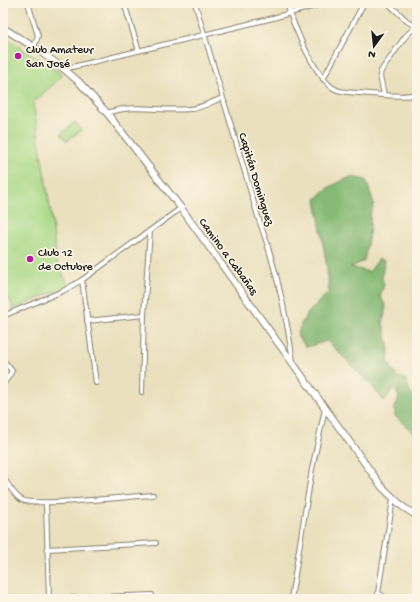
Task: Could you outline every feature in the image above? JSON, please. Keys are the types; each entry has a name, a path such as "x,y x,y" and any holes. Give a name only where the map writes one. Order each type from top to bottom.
{"street":[{"path":"28,3 38,36 34,47"},
{"path":"124,3 139,51"},
{"name":"Capitán Dominguez","path":"195,3 259,220 270,250 290,337 293,362"},
{"path":"287,3 310,58 330,86 338,90 384,95 417,94"},
{"path":"64,69 204,35 325,3"},
{"path":"323,78 364,3"},
{"path":"384,95 380,76 381,71 405,37 416,26 407,21 388,3"},
{"name":"Camino a Cabañas","path":"3,28 34,47 80,82 107,113 181,208 382,487 393,499 417,516"},
{"path":"107,113 124,108 173,110 197,108 222,98"},
{"path":"3,316 63,291 82,280 181,208"},
{"path":"142,392 144,314 150,231"},
{"path":"82,280 96,383"},
{"path":"88,321 144,314"},
{"path":"3,360 12,371 3,385"},
{"path":"291,599 312,469 325,409"},
{"path":"3,477 17,496 28,502 46,503 153,495"},
{"path":"377,599 393,499"},
{"path":"46,503 49,599"},
{"path":"47,549 156,543"},
{"path":"378,593 388,599"},
{"path":"55,599 152,594"}],"green space":[{"path":"3,36 63,75 33,103 51,214 57,263 69,286 13,309 11,301 3,295"},
{"path":"75,122 81,130 67,141 61,134"},
{"path":"350,177 366,180 374,204 370,215 370,229 364,261 351,267 369,272 379,259 384,261 382,278 384,285 380,296 386,306 383,323 389,349 388,362 397,377 406,379 409,391 417,398 417,436 395,416 395,408 399,397 394,387 384,401 371,385 327,341 306,347 297,336 299,328 306,316 329,292 327,268 316,199 328,188"}],"place":[{"name":"Club Amateur San José","path":"18,56"},
{"name":"Club 12 de Octubre","path":"30,259"}]}
